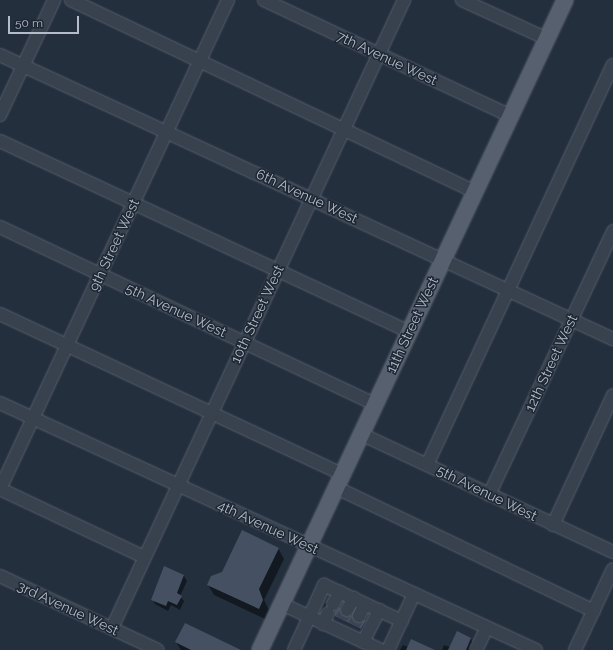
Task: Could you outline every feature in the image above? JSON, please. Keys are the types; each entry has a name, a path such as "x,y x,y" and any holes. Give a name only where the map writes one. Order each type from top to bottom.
{"main road":[{"name":"11th Street West","path":"260,650 338,480 565,0"}],"street":[{"path":"0,115 54,0"},
{"path":"71,0 344,128 475,192"},
{"name":"9th Street West","path":"0,489 68,346 228,0"},
{"name":"7th Avenue West","path":"264,0 510,116"},
{"name":"10th Street West","path":"112,628 404,0"},
{"path":"462,0 547,39"},
{"name":"6th Avenue West","path":"0,55 166,133 312,198 613,339"},
{"path":"428,465 613,65"},
{"path":"0,141 409,332"},
{"name":"5th Avenue West","path":"0,227 375,404"},
{"name":"12th Street West","path":"489,495 613,231"},
{"path":"0,314 211,413 338,480 594,610"},
{"path":"553,525 613,395"},
{"name":"4th Avenue West","path":"0,403 536,650"},
{"name":"5th Avenue West","path":"361,434 613,552"},
{"path":"0,489 144,557"},
{"path":"575,650 613,569"},
{"name":"3rd Avenue West","path":"0,576 112,628 140,646 158,650"},
{"path":"294,650 324,585 402,621"},
{"path":"328,613 340,592"},
{"path":"388,650 414,594"},
{"path":"341,620 354,598"},
{"path":"282,604 309,617 328,613 354,626 363,642 381,650"},
{"path":"354,626 365,604"},
{"path":"363,642 379,610"},
{"path":"476,650 487,627"}],"building":[{"path":"242,530 279,548 259,589 263,600 259,609 207,585 211,576 222,572"},
{"path":"164,566 184,575 177,593 182,596 177,605 168,601 166,606 151,600"},
{"path":"340,607 343,616 352,616 356,623 366,620 361,629 335,616 335,611"},
{"path":"185,623 241,650 191,650 175,642"},
{"path":"457,631 471,638 466,650 448,650"},
{"path":"411,639 435,650 406,650"}],"tunnel":[{"path":"341,619 347,610"},
{"path":"354,625 359,616"}]}
